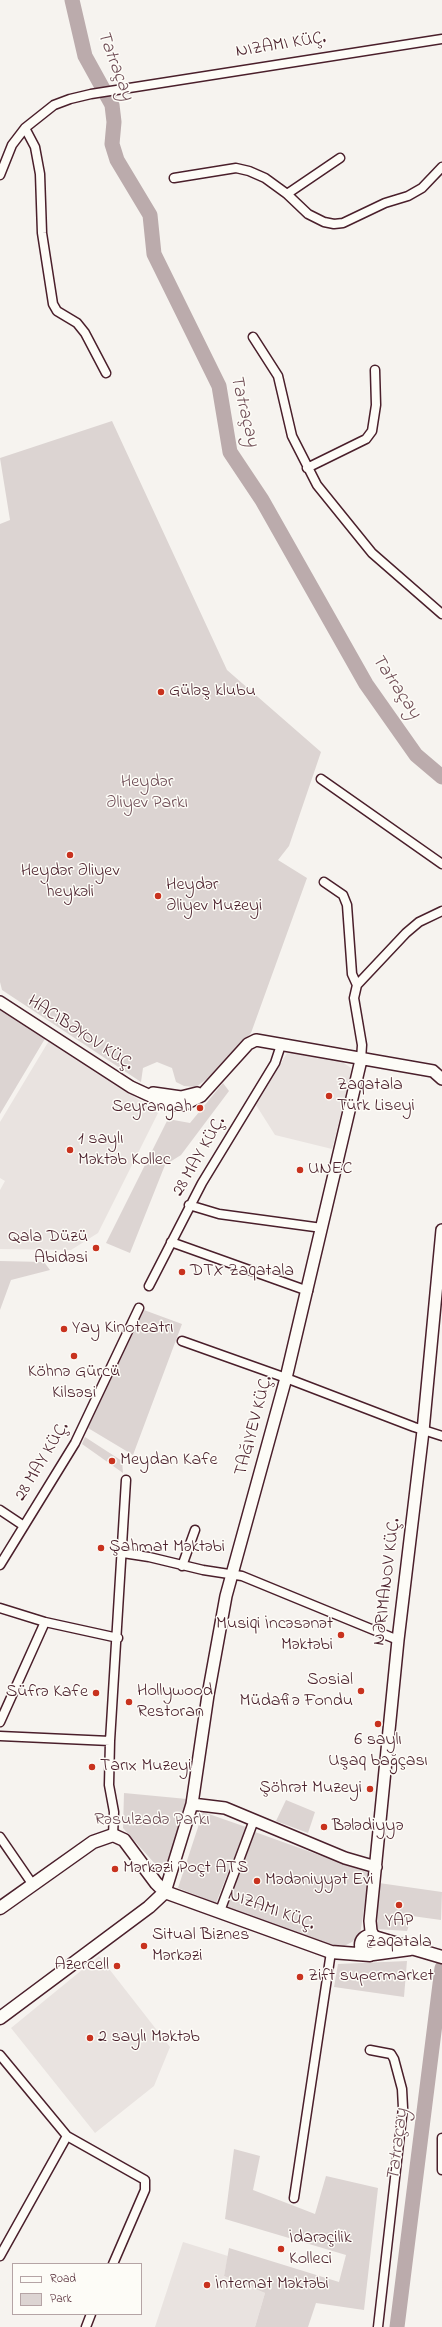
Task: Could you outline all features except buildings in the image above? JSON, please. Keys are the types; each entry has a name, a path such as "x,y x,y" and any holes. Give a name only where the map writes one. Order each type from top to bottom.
{"main road":[{"path":"0,1908 93,1842 112,1835 124,1840 165,1892 149,1907 0,2018"},
{"name":"NIZAMI KÜÇ.","path":"165,1892 336,1953 372,1954 397,1950 420,1950"},
{"path":"336,1953 369,1936 442,1957"},
{"path":"363,1940 363,1951 372,1954 380,1947 378,1940 374,1937"}],"street":[{"name":"NIZAMI KÜÇ.","path":"0,175 12,145 24,128 54,105 91,94 126,88 442,39"},
{"path":"24,128 35,147 40,174 42,234 53,304 57,311 77,323 85,333 106,373"},
{"path":"287,194 340,158"},
{"path":"174,178 236,168 249,171 265,178 287,194 298,206 316,219 329,223 343,223 416,192 442,167"},
{"path":"253,337 278,376 292,436 317,485 372,553 442,614"},
{"path":"307,468 366,439 372,430 376,405 375,370"},
{"path":"321,779 442,864"},
{"path":"324,882 343,895 347,905 352,974 358,985"},
{"path":"165,1892 192,1804 208,1695 231,1574 286,1378 308,1291 361,1060 362,1045 354,998 358,985 406,933 420,922 442,911"},
{"path":"0,1002 130,1087 170,1105 183,1105 196,1099 252,1041 262,1040 361,1060 433,1071 442,1079"},
{"name":"28 MAY KÜÇ.","path":"149,1286 190,1205 275,1063 281,1045"},
{"path":"190,1205 219,1214 322,1228"},
{"name":"NƏRIMANOV KÜÇ.","path":"374,1937 370,1925 398,1640 423,1431 442,1230"},
{"path":"171,1242 308,1291"},
{"name":"28 MAY KÜÇ.","path":"0,1565 82,1431 139,1308"},
{"path":"182,1341 286,1378 423,1431 442,1436"},
{"path":"112,1835 114,1812 109,1785 110,1741 118,1638 126,1480"},
{"path":"0,1510 24,1526"},
{"path":"182,1566 195,1530"},
{"path":"123,1553 149,1557 182,1566 231,1574 254,1580 398,1640"},
{"path":"0,1608 45,1622 118,1638"},
{"path":"0,1722 45,1622"},
{"path":"0,1736 110,1741"},
{"path":"192,1804 225,1808 345,1858 376,1867"},
{"path":"220,1911 254,1820"},
{"path":"0,1837 33,1885"},
{"path":"294,2198 336,1953"},
{"path":"370,2050 391,2054 394,2059 402,2089 403,2108 378,2327"},
{"path":"0,2055 67,2136 142,2177 146,2184 113,2263"},
{"path":"0,2256 67,2136"},
{"path":"442,2138 442,2170"},
{"path":"86,2327 91,2315"}],"shaded area":[{"name":"1 saylı Məktəb Kollec","path":"50,1039 158,1113 98,1233 71,1250 0,1249 0,1190 5,1181 0,1178 0,1122"},
{"path":"287,1053 341,1061 351,1068 350,1079 332,1149 275,1135 256,1105"},
{"name":"2 saylı Məktəb","path":"99,1956 170,2047 154,2086 95,2133 11,2028"},
{"name":"İnternat Məktəbi","path":"183,2242 228,2256 224,2276 265,2293 255,2327 155,2327"}],"green space":[{"name":"Heydər Əliyev Parkı","path":"112,421 227,670 321,752 289,846 278,860 307,878 251,1033 212,1075 196,1087 184,1086 176,1082 172,1068 157,1062 143,1068 141,1082 2,990 0,982 0,524 10,520 0,458"},
{"path":"0,1009 46,1037 0,1114"},
{"path":"223,1083 229,1091 181,1155 165,1165 130,1253 106,1243 168,1119 190,1123"},
{"path":"0,1261 44,1262 50,1270 11,1280 0,1310"},
{"path":"144,1310 182,1324 133,1455 88,1428"},
{"path":"85,1437 122,1461 123,1473 82,1444"},
{"name":"Rəsulzadə Parkı","path":"124,1793 187,1799 164,1874 123,1828"},
{"path":"286,1800 315,1812 308,1833 276,1821"},
{"path":"203,1812 246,1827 216,1903 178,1888"},
{"path":"255,1832 369,1873 361,1929 359,1935 352,1942 342,1947 333,1947 227,1908"},
{"path":"379,1883 442,1892 441,1920 412,1916 407,1931 377,1929"},
{"path":"407,1961 404,1997 334,1987 338,1964"},
{"path":"234,2149 260,2156 253,2190 315,2214 326,2176 378,2188 364,2310 316,2303 308,2327 255,2327 265,2293 224,2276 229,2248 339,2282 346,2255 225,2219"}],"waterway":[{"name":"Tatraçay","path":"72,0 85,56 112,105 114,122 112,144 117,160 150,215 154,254 219,386 230,452 262,500 366,684 416,755 442,777"},
{"name":"Tatraçay","path":"397,2327 442,1968"}],"place":[{"name":"Güləş klubu","path":"161,692"},
{"name":"Heydər Əliyev heykəli","path":"70,855"},
{"name":"Heydər Əliyev Muzeyi","path":"158,896"},
{"name":"Zaqatala Türk Liseyi","path":"329,1096"},
{"name":"Seyrangah","path":"200,1108"},
{"name":"1 saylı Məktəb Kollec","path":"70,1150"},
{"name":"UNEC","path":"300,1170"},
{"name":"Qala Düzü Abidəsi","path":"96,1248"},
{"name":"DTX Zaqatala","path":"182,1272"},
{"name":"Yay Kinoteatrı","path":"64,1329"},
{"name":"Köhnə Gürcü Kilsəsi","path":"74,1356"},
{"name":"Meydan Kafe","path":"112,1461"},
{"name":"Şahmat Məktəbi","path":"101,1548"},
{"name":"Musiqi İncəsənət Məktəbi","path":"341,1635"},
{"name":"Sosial Müdafiə Fondu","path":"361,1691"},
{"name":"Süfrə Kafe","path":"96,1693"},
{"name":"Hollywood Restoran","path":"129,1702"},
{"name":"6 saylı Uşaq bağçası","path":"378,1724"},
{"name":"Tarıx Muzeyi","path":"92,1767"},
{"name":"Şöhrət Muzeyi","path":"370,1789"},
{"name":"Bələdiyyə","path":"324,1827"},
{"name":"Mərkəzi Poçt ATS","path":"115,1869"},
{"name":"Mədəniyyət Evi","path":"257,1881"},
{"name":"YAP Zaqatala","path":"399,1905"},
{"name":"Situal Biznes Mərkəzi","path":"144,1946"},
{"name":"Azercell","path":"117,1966"},
{"name":"Zift supermarket","path":"300,1977"},
{"name":"2 saylı Məktəb","path":"90,2038"},
{"name":"İdarəçilik Kolleci","path":"281,2249"},
{"name":"İnternat Məktəbi","path":"207,2285"}]}
